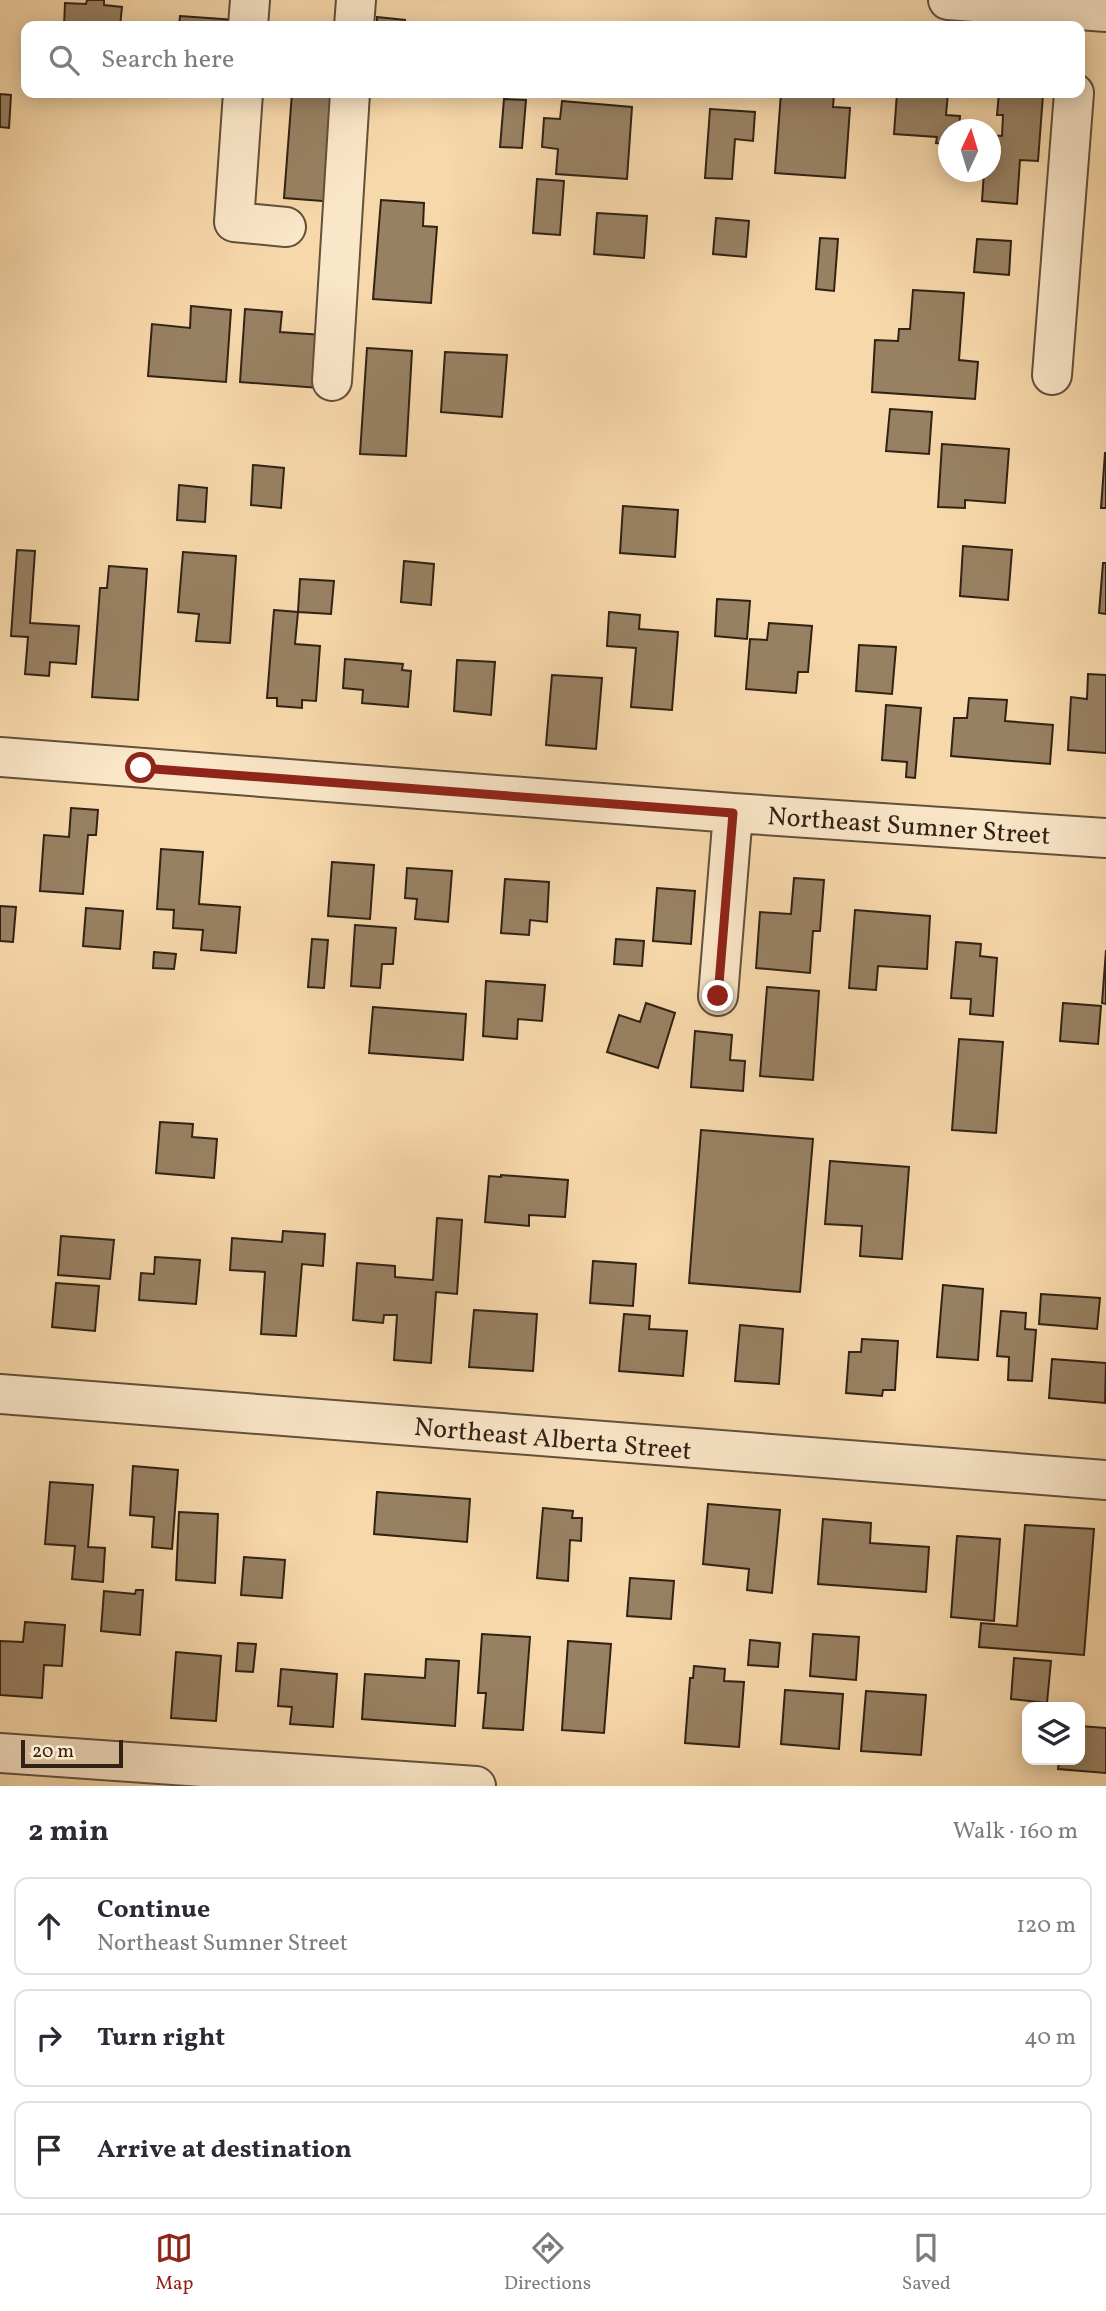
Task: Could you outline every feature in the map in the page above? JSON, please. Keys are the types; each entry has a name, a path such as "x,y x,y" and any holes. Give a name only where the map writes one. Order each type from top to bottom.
{"street":[{"path":"248,21 250,0"},
{"path":"354,21 356,0"},
{"path":"948,0 1088,16"},
{"path":"243,98 234,222 286,227"},
{"path":"332,381 350,98"},
{"path":"1052,375 1074,98"},
{"name":"Northeast Sumner Street","path":"0,757 733,813 1106,838"},
{"path":"718,996 733,813"},
{"name":"Northeast Alberta Street","path":"0,1394 1106,1480"},
{"path":"0,1753 476,1786"}],"building":[{"path":"87,0 104,0 104,5 122,7 121,21 64,21 65,3 86,4"},
{"path":"180,16 235,20 235,21 180,21"},
{"path":"377,17 405,20 405,21 377,21"},
{"path":"0,94 11,95 9,128 0,127"},
{"path":"292,98 343,98 335,202 284,198"},
{"path":"781,98 834,98 833,107 850,108 845,178 775,173"},
{"path":"897,98 948,98 946,115 960,116 960,119 938,119 938,143 937,137 894,134"},
{"path":"999,98 1043,98 1038,161 1020,160 1017,204 982,201 983,182 1001,182 1003,115 997,115"},
{"path":"504,99 526,100 522,148 500,147"},
{"path":"562,101 632,107 627,179 556,174 558,149 542,147 544,118 560,119"},
{"path":"710,109 755,112 753,141 735,139 732,179 705,178"},
{"path":"537,179 564,181 560,235 533,233"},
{"path":"381,200 424,203 423,226 437,227 431,303 373,299"},
{"path":"597,213 647,216 644,258 594,254"},
{"path":"716,218 749,221 746,257 713,254"},
{"path":"820,238 838,239 834,291 816,289"},
{"path":"977,239 1011,241 1009,275 974,272"},
{"path":"913,290 964,293 959,360 978,362 975,399 872,392 875,340 898,341 899,329 910,329"},
{"path":"191,306 231,310 226,382 148,376 152,324 190,328"},
{"path":"245,309 282,312 280,332 323,335 319,388 240,382"},
{"path":"367,348 412,351 406,456 360,454"},
{"path":"445,352 507,355 502,417 441,412"},
{"path":"890,409 932,412 929,454 886,451"},
{"path":"942,444 1009,449 1005,503 965,500 965,508 938,507"},
{"path":"1105,453 1106,508 1101,508"},
{"path":"253,465 284,468 281,508 251,505"},
{"path":"179,485 207,488 205,522 177,520"},
{"path":"623,506 678,510 675,557 620,553"},
{"path":"963,546 1012,550 1008,600 960,596"},
{"path":"17,550 35,551 30,623 79,626 76,664 50,662 49,676 25,674 28,637 11,636"},
{"path":"183,552 236,556 230,643 196,641 199,614 178,612"},
{"path":"404,561 434,564 431,605 401,602"},
{"path":"1103,563 1106,563 1106,614 1099,613"},
{"path":"109,566 147,569 138,700 92,697 100,588 107,588"},
{"path":"300,579 334,581 331,614 298,612"},
{"path":"717,599 750,601 747,639 715,636"},
{"path":"274,610 298,612 295,644 320,646 316,701 302,700 302,708 277,706 277,698 267,698"},
{"path":"609,612 640,615 639,629 678,632 672,710 631,707 636,648 607,646"},
{"path":"769,623 812,626 808,672 798,672 796,693 746,689 750,639 767,640"},
{"path":"859,645 896,647 892,694 856,691"},
{"path":"345,659 403,664 402,670 411,671 408,707 362,703 363,690 343,688"},
{"path":"457,660 495,662 491,715 454,711"},
{"path":"1088,674 1106,675 1106,753 1068,750 1071,697 1087,699"},
{"path":"552,675 602,678 596,749 546,745"},
{"path":"969,698 1007,700 1005,721 1053,725 1050,764 951,756 954,718 967,718"},
{"path":"886,705 921,708 915,778 906,777 907,762 882,760"},
{"path":"71,808 98,810 96,835 88,835 83,894 40,891 44,835 69,837"},
{"path":"161,849 203,852 199,904 240,907 236,953 201,950 203,930 173,928 174,910 157,909"},
{"path":"332,862 374,865 370,919 328,916"},
{"path":"407,868 452,871 448,922 415,919 417,899 405,898"},
{"path":"794,878 824,880 820,931 813,931 810,973 756,968 760,912 791,914"},
{"path":"505,879 549,882 547,922 530,920 529,935 501,933"},
{"path":"657,888 695,891 691,944 653,941"},
{"path":"0,906 16,907 13,942 0,941"},
{"path":"86,908 123,911 120,949 83,946"},
{"path":"855,910 930,916 927,969 878,966 876,990 849,988"},
{"path":"355,925 396,928 393,964 382,964 380,988 351,986"},
{"path":"312,939 328,940 324,988 308,987"},
{"path":"616,939 644,941 642,966 614,964"},
{"path":"956,942 981,944 980,956 997,958 993,1016 970,1014 971,999 951,998"},
{"path":"1106,950 1106,1004 1102,1003"},
{"path":"154,952 176,954 174,969 153,968"},
{"path":"486,981 545,985 542,1021 518,1019 517,1039 483,1036"},
{"path":"767,987 819,991 813,1080 760,1076"},
{"path":"646,1003 675,1013 658,1068 607,1052 619,1015 640,1022"},
{"path":"1063,1003 1101,1006 1098,1044 1060,1041"},
{"path":"373,1007 466,1014 463,1060 369,1053"},
{"path":"695,1031 732,1035 730,1060 745,1061 743,1091 691,1087"},
{"path":"959,1039 1003,1042 996,1133 952,1130"},
{"path":"160,1122 193,1124 192,1137 217,1139 214,1178 156,1173"},
{"path":"701,1130 813,1139 800,1292 689,1283"},
{"path":"830,1161 909,1167 902,1259 860,1256 862,1226 825,1224"},
{"path":"489,1176 568,1180 565,1217 529,1215 529,1226 485,1222"},
{"path":"437,1218 462,1220 457,1294 436,1292 431,1363 394,1360 397,1315 384,1315 383,1323 353,1320 357,1263 395,1266 395,1277 433,1280"},
{"path":"283,1231 325,1234 323,1266 302,1264 296,1336 261,1334 265,1272 230,1270 232,1238 282,1242"},
{"path":"61,1236 114,1240 110,1279 58,1275"},
{"path":"155,1257 200,1260 196,1304 139,1300 141,1273 154,1274"},
{"path":"593,1261 636,1264 633,1306 590,1303"},
{"path":"56,1283 99,1286 95,1331 52,1327"},
{"path":"943,1285 983,1289 978,1360 937,1357"},
{"path":"1041,1294 1100,1298 1097,1329 1039,1324"},
{"path":"474,1310 537,1314 533,1371 469,1367"},
{"path":"1001,1311 1026,1313 1025,1329 1036,1330 1032,1381 1008,1380 1009,1357 997,1356"},
{"path":"624,1314 650,1316 649,1329 687,1331 683,1376 619,1371"},
{"path":"740,1325 783,1329 779,1384 735,1381"},
{"path":"862,1339 898,1341 895,1390 883,1390 882,1396 846,1393 849,1352 861,1352"},
{"path":"1052,1359 1106,1363 1105,1403 1049,1398"},
{"path":"133,1466 178,1470 172,1549 152,1547 154,1517 130,1515"},
{"path":"50,1482 93,1485 88,1547 105,1548 103,1582 72,1579 75,1546 45,1544"},
{"path":"377,1492 470,1499 467,1542 374,1534"},
{"path":"708,1504 780,1510 772,1593 747,1590 749,1569 703,1564"},
{"path":"543,1508 573,1511 572,1518 582,1518 581,1541 570,1540 568,1581 537,1578"},
{"path":"179,1512 218,1514 215,1583 176,1580"},
{"path":"823,1519 871,1523 870,1543 929,1547 926,1592 818,1584"},
{"path":"1025,1525 1094,1529 1084,1655 979,1647 981,1623 1017,1626"},
{"path":"957,1536 1000,1539 994,1621 951,1617"},
{"path":"244,1557 285,1560 282,1598 241,1595"},
{"path":"630,1578 674,1581 671,1619 627,1616"},
{"path":"136,1590 143,1590 140,1635 101,1631 104,1591 135,1594"},
{"path":"25,1622 65,1625 62,1666 44,1665 42,1698 0,1695 0,1641 23,1642"},
{"path":"482,1634 530,1637 523,1730 483,1728 486,1693 478,1693"},
{"path":"813,1634 859,1637 856,1680 810,1676"},
{"path":"750,1640 780,1643 778,1667 748,1665"},
{"path":"568,1641 611,1644 604,1733 562,1730"},
{"path":"238,1643 256,1644 253,1672 236,1671"},
{"path":"176,1652 221,1656 216,1721 171,1718"},
{"path":"1014,1658 1051,1661 1047,1702 1011,1699"},
{"path":"426,1659 459,1661 455,1726 362,1719 365,1674 425,1678"},
{"path":"694,1666 725,1669 724,1681 744,1682 739,1747 685,1743 690,1678 693,1678"},
{"path":"281,1669 337,1674 333,1727 290,1724 292,1707 278,1706"},
{"path":"785,1690 843,1694 839,1749 781,1744"},
{"path":"866,1691 926,1695 921,1755 861,1751"},
{"path":"1085,1726 1106,1728 1106,1773 1058,1769 1058,1765 1085,1765"}],"route":[{"path":"141,768 733,813 718,996"}]}
